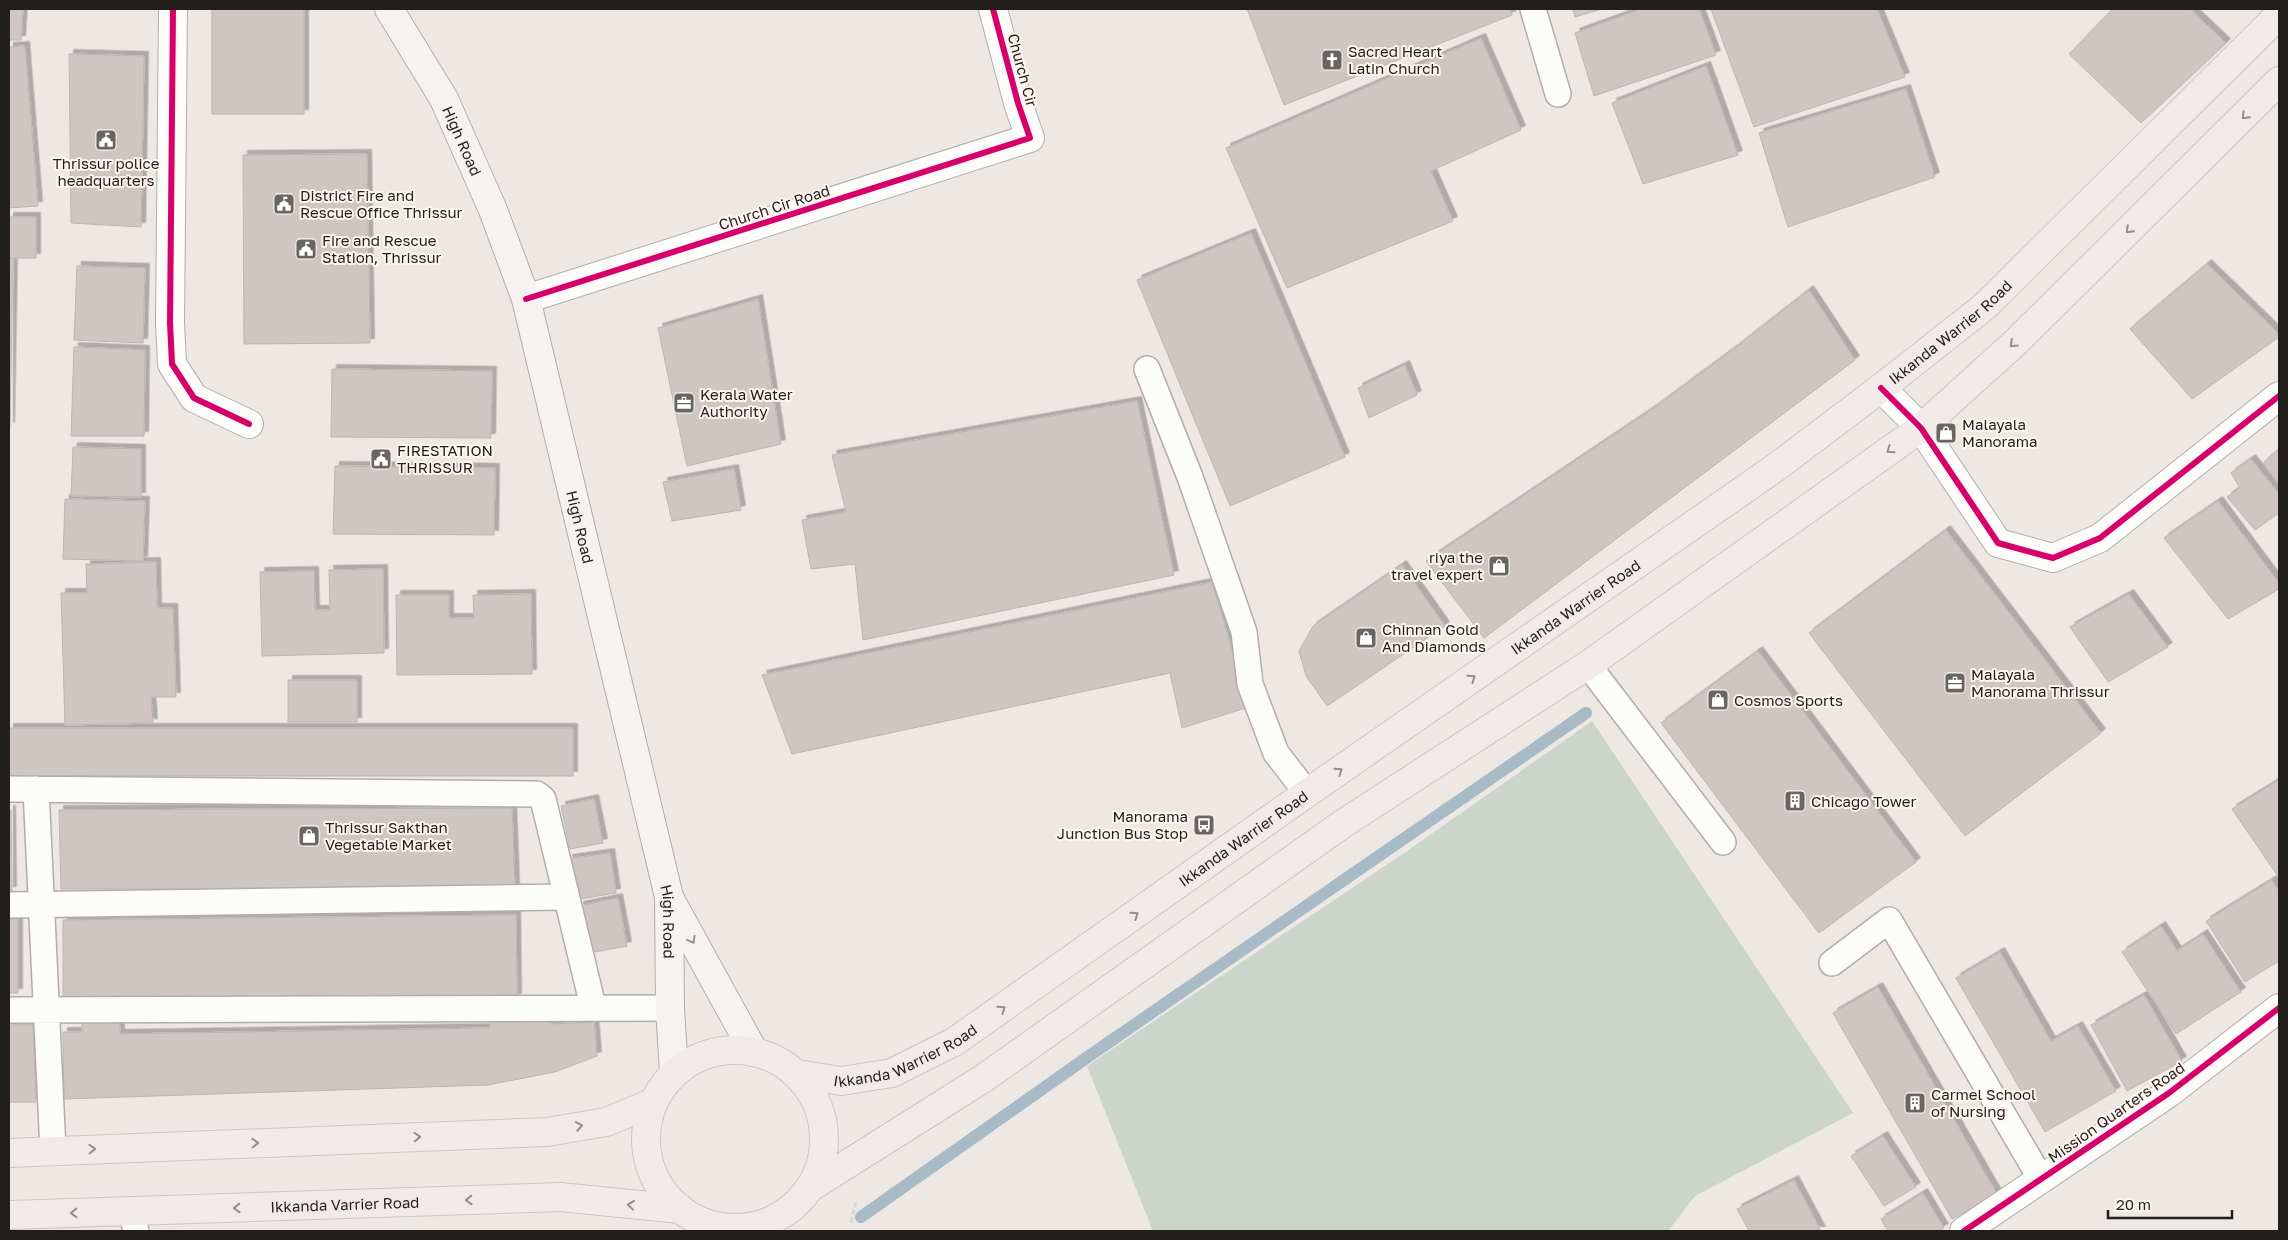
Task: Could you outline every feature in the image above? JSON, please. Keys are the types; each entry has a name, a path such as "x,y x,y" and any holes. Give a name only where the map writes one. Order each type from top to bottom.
{"main road":[{"name":"High Road","path":"389,9 444,99 492,210 526,299 669,898 670,1008 674,1073"},
{"name":"Ikkanda Warrier Road","path":"797,1074 841,1081 892,1073 954,1042 1307,793 1775,468 1984,307 2279,15"},
{"path":"810,1187 984,1078 1344,824 1588,664 1921,428 2017,341 2279,82"},
{"path":"669,898 754,1052"},
{"path":"730,1050 754,1052 777,1060 797,1074 812,1093 821,1116 825,1140 821,1165 810,1187 794,1206 773,1226 748,1227 724,1227 701,1222 680,1209 660,1188 648,1161 645,1132 652,1103 674,1073 688,1062 706,1054 730,1050"},
{"path":"9,1153 547,1132 606,1122 652,1103"},
{"name":"Ikkanda Varrier Road","path":"9,1215 134,1221 560,1197 680,1209"}],"street":[{"path":"173,9 170,313 172,364 194,398 249,424"},
{"name":"Church Cir","path":"993,9 1030,138"},
{"name":"Church Cir Road","path":"526,299 1030,138"},
{"path":"1880,388 1921,428 1998,542 2053,558 2100,538 2279,396"},
{"name":"Mission Quarters Road","path":"1964,1231 2169,1093 2279,1008"}],"lane":[{"path":"1533,9 1558,94"},
{"path":"1147,369 1190,478 1244,632 1250,684 1276,753 1307,793"},
{"path":"1588,664 1723,842"},
{"path":"36,788 53,1151"},
{"path":"9,789 537,794 543,800 592,1002 588,1007"},
{"path":"9,905 566,898"},
{"path":"1832,963 1889,920 2041,1179"},
{"path":"9,1010 670,1008"}],"shaded area":[{"path":"1592,721 1853,1113 1695,1196 1668,1231 1153,1231 1087,1066 1407,851"}],"building":[{"path":"9,9 23,9 21,40 9,40"},
{"path":"212,9 304,9 304,114 212,114"},
{"name":"Sacred Heart Latin Church","path":"1247,9 1510,9 1512,15 1284,105"},
{"path":"1573,9 1602,9 1575,17"},
{"path":"1641,9 1699,9 1716,55 1594,96 1575,33"},
{"path":"1711,9 1877,9 1905,77 1754,127"},
{"path":"2113,9 2190,9 2226,43 2141,123 2069,54"},
{"path":"1481,38 1521,130 1431,171 1453,221 1287,288 1226,148"},
{"path":"25,46 38,206 9,208 9,47"},
{"name":"Thrissur police headquarters","path":"69,54 144,56 141,227 71,223"},
{"path":"1706,66 1738,155 1643,184 1612,103"},
{"path":"1906,89 1935,177 1788,227 1759,133"},
{"name":"Fire and Rescue Station, Thrissur","path":"367,154 370,343 244,344 243,155"},
{"path":"9,217 36,217 36,258 9,258"},
{"path":"1251,233 1345,457 1230,506 1137,280"},
{"path":"9,258 13,258 10,427 9,427"},
{"path":"2207,264 2279,334 2279,337 2192,399 2130,329"},
{"path":"77,266 145,268 143,343 74,340"},
{"path":"1809,290 1855,360 1484,638 1426,561 1654,408"},
{"path":"758,299 781,444 687,466 658,328"},
{"path":"74,347 145,350 144,436 71,436"},
{"path":"1405,365 1417,395 1369,418 1358,388"},
{"path":"332,369 492,371 491,438 331,437"},
{"path":"1137,401 1174,575 863,640 855,564 811,569 802,520 846,512 832,455"},
{"path":"73,447 141,449 141,497 71,496"},
{"path":"2279,449 2279,484 2263,463"},
{"path":"2251,459 2279,494 2279,513 2255,530 2227,497 2240,488 2231,473"},
{"path":"335,466 495,468 494,535 333,534"},
{"path":"734,469 741,510 672,521 663,482"},
{"path":"65,499 145,501 143,561 63,559"},
{"path":"2218,501 2279,583 2279,589 2228,619 2164,538"},
{"name":"Malayala Manorama Thrissur","path":"1946,530 2101,733 1965,836 1809,633"},
{"path":"156,562 157,608 173,608 176,697 151,697 153,723 65,725 61,593 87,593 86,564"},
{"name":"Chinnan Gold And Diamonds","path":"1402,565 1445,626 1327,706 1306,676 1299,651 1313,626"},
{"path":"383,569 384,653 262,656 260,572 314,571 315,610 330,610 329,570"},
{"path":"1212,582 1249,707 1182,728 1170,673 792,754 762,675"},
{"path":"531,594 532,674 397,675 396,595 449,595 449,618 474,618 473,595"},
{"path":"2129,594 2168,647 2108,682 2070,627"},
{"name":"Chicago Tower","path":"1758,651 1916,862 1819,933 1661,723"},
{"path":"288,680 357,680 357,722 288,722"},
{"path":"9,728 573,728 573,776 9,776"},
{"path":"2279,780 2279,878 2232,809"},
{"path":"594,799 603,843 570,849 561,806"},
{"path":"512,808 515,889 61,889 59,810"},
{"path":"9,810 11,810 12,891 9,891"},
{"path":"610,853 616,893 574,900 568,859"},
{"path":"2272,880 2279,891 2279,961 2245,982 2206,921"},
{"path":"618,898 627,946 589,953 579,906"},
{"path":"516,915 517,998 63,998 63,920"},
{"path":"9,919 18,919 18,993 9,993"},
{"path":"2161,926 2177,951 2203,934 2241,992 2176,1034 2122,952"},
{"path":"2000,952 2051,1041 2078,1026 2116,1091 2045,1132 1956,978"},
{"name":"Carmel School of Nursing","path":"1878,987 1997,1194 1952,1219 1833,1013"},
{"path":"2144,995 2182,1061 2127,1091 2091,1025"},
{"path":"552,1017 551,1024 594,1022 597,1056 555,1072 488,1085 64,1099 63,1032 82,1032 82,1019 120,1018 120,1034 490,1028 490,1018"},
{"path":"9,1025 33,1025 36,1102 9,1102"},
{"path":"1883,1136 1916,1187 1884,1206 1851,1156"},
{"path":"1794,1180 1821,1231 1749,1231 1737,1209"},
{"path":"1923,1193 1944,1228 1938,1231 1888,1231 1881,1219"}],"waterway":[{"path":"861,1217 1089,1056 1586,713"}],"cycle path":[{"path":"173,9 170,323 172,364 194,398 249,424"},
{"path":"526,299 1030,138 1018,103 993,9"},
{"path":"1881,388 1921,428 1998,543 2053,558 2100,538 2279,396"},
{"path":"1964,1231 2169,1093 2279,1008"}],"place":[{"name":"Sacred Heart Latin Church","path":"1332,60"},
{"name":"Thrissur police headquarters","path":"106,140"},
{"name":"District Fire and Rescue Office Thrissur","path":"284,204"},
{"name":"Fire and Rescue Station, Thrissur","path":"306,249"},
{"name":"Kerala Water Authority","path":"684,403"},
{"name":"Malayala Manorama","path":"1946,433"},
{"name":"FIRESTATION THRISSUR","path":"381,459"},
{"name":"riya the travel expert","path":"1499,566"},
{"name":"Chinnan Gold And Diamonds","path":"1366,638"},
{"name":"Malayala Manorama Thrissur","path":"1955,683"},
{"name":"Cosmos Sports","path":"1718,700"},
{"name":"Chicago Tower","path":"1795,801"},
{"name":"Manorama Junction Bus Stop","path":"1204,825"},
{"name":"Thrissur Sakthan Vegetable Market","path":"309,836"},
{"name":"Carmel School of Nursing","path":"1915,1103"}]}
